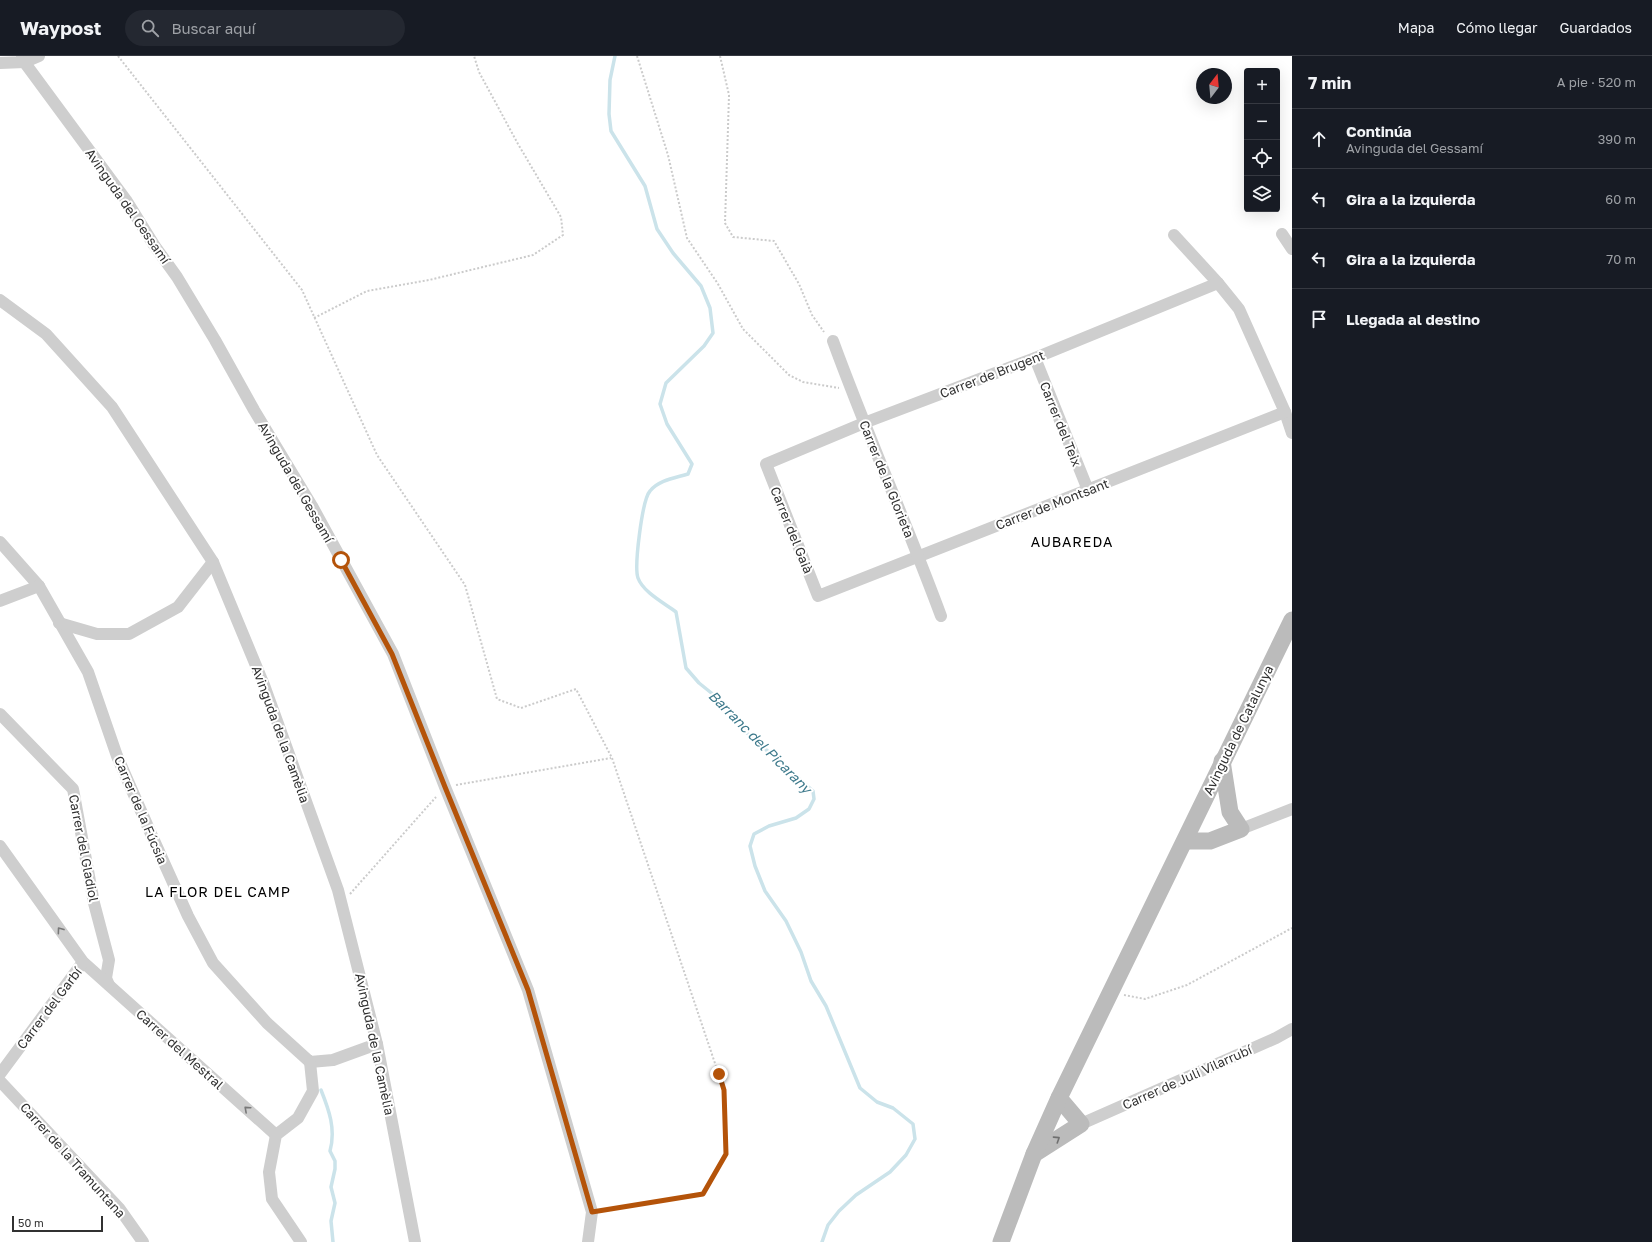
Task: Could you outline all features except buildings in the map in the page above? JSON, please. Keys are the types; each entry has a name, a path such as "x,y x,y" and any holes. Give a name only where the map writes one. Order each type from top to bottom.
{"street":[{"path":"0,63 40,56"},
{"name":"Avinguda del Gessamí","path":"23,59 126,200 154,245 177,277 215,340 254,410 312,506 392,654 528,990 592,1212 588,1242"},
{"path":"1282,234 1292,249"},
{"path":"1174,235 1218,283 1239,309 1285,412 1292,434"},
{"name":"Carrer de Brugent","path":"766,464 864,423 1035,358 1218,283"},
{"name":"Avinguda de la Camèlia","path":"0,300 46,334 112,407 213,562 264,685 338,890 377,1044 415,1242"},
{"name":"Carrer de la Glorieta","path":"834,345 864,423 919,556 941,616"},
{"name":"Carrer del Teix","path":"1035,358 1088,490"},
{"name":"Carrer de Montsant","path":"818,596 1285,412"},
{"name":"Carrer del Gaià","path":"766,464 818,596"},
{"name":"Carrer de la Fúcsia","path":"0,542 39,586 58,623 88,672 117,756 188,916 214,963 267,1023 310,1062"},
{"path":"58,623 97,634 129,634 178,607 213,562"},
{"path":"0,601 39,586"},
{"name":"Avinguda de Catalunya","path":"1001,1242 1034,1154 1059,1098 1292,620"},
{"name":"Carrer del Gladiol","path":"0,714 73,788 94,903 109,960 106,978 109,985"},
{"path":"1222,761 1230,812 1241,829"},
{"path":"1185,841 1210,841 1292,809"},
{"path":"1210,841 1230,812"},
{"name":"Carrer del Mestral","path":"0,846 83,962 276,1135"},
{"name":"Carrer del Garbí","path":"0,1074 83,962"},
{"name":"Carrer de Juli Vilarrubí","path":"1081,1124 1276,1038 1292,1029"},
{"path":"301,1242 272,1199 270,1172 276,1135 298,1118 313,1091 310,1062 333,1060 377,1044"},
{"name":"Carrer de la Tramuntana","path":"0,1081 119,1208 143,1242"},
{"path":"1034,1154 1081,1124 1059,1098"}],"path":[{"path":"118,56 302,290 377,455 465,585 497,699 521,708 576,689 612,758 724,1090 726,1154 703,1194 592,1212"},
{"path":"314,318 368,291 429,280 533,255 563,234 561,217 518,144 479,72 474,56"},
{"path":"637,56 668,155 687,238 718,284 743,329 789,375 803,382 851,390"},
{"path":"720,56 729,95 725,222 733,237 774,241 798,284 812,315 834,345"},
{"path":"1111,992 1145,999 1187,985 1292,928"}],"waterway":[{"name":"Barranc del Picarany","path":"615,56 610,80 609,114 611,131 645,186 657,229 673,253 701,286 710,308 713,333 704,346 666,383 660,404 667,424 692,464 688,474 658,484 650,491 647,497 640,534 637,561 638,578 649,593 676,612 686,668 699,683 725,704 747,733 813,791 814,799 809,809 796,818 769,826 754,834 750,846 755,866 765,891 786,921 801,952 811,981 826,1006 860,1088 877,1102 893,1108 913,1124 915,1139 906,1155 890,1172 856,1195 839,1211 828,1225 822,1242"},
{"path":"321,1090 331,1120 332,1143 330,1151 335,1161 335,1169 331,1187 335,1203 331,1221 333,1242"}],"district":[{"name":"AUBAREDA","path":"1072,542"},
{"name":"LA FLOR DEL CAMP","path":"218,892"}],"route":[{"path":"341,560 392,654 528,990 592,1212 703,1194 726,1154 724,1090 719,1074"}]}
